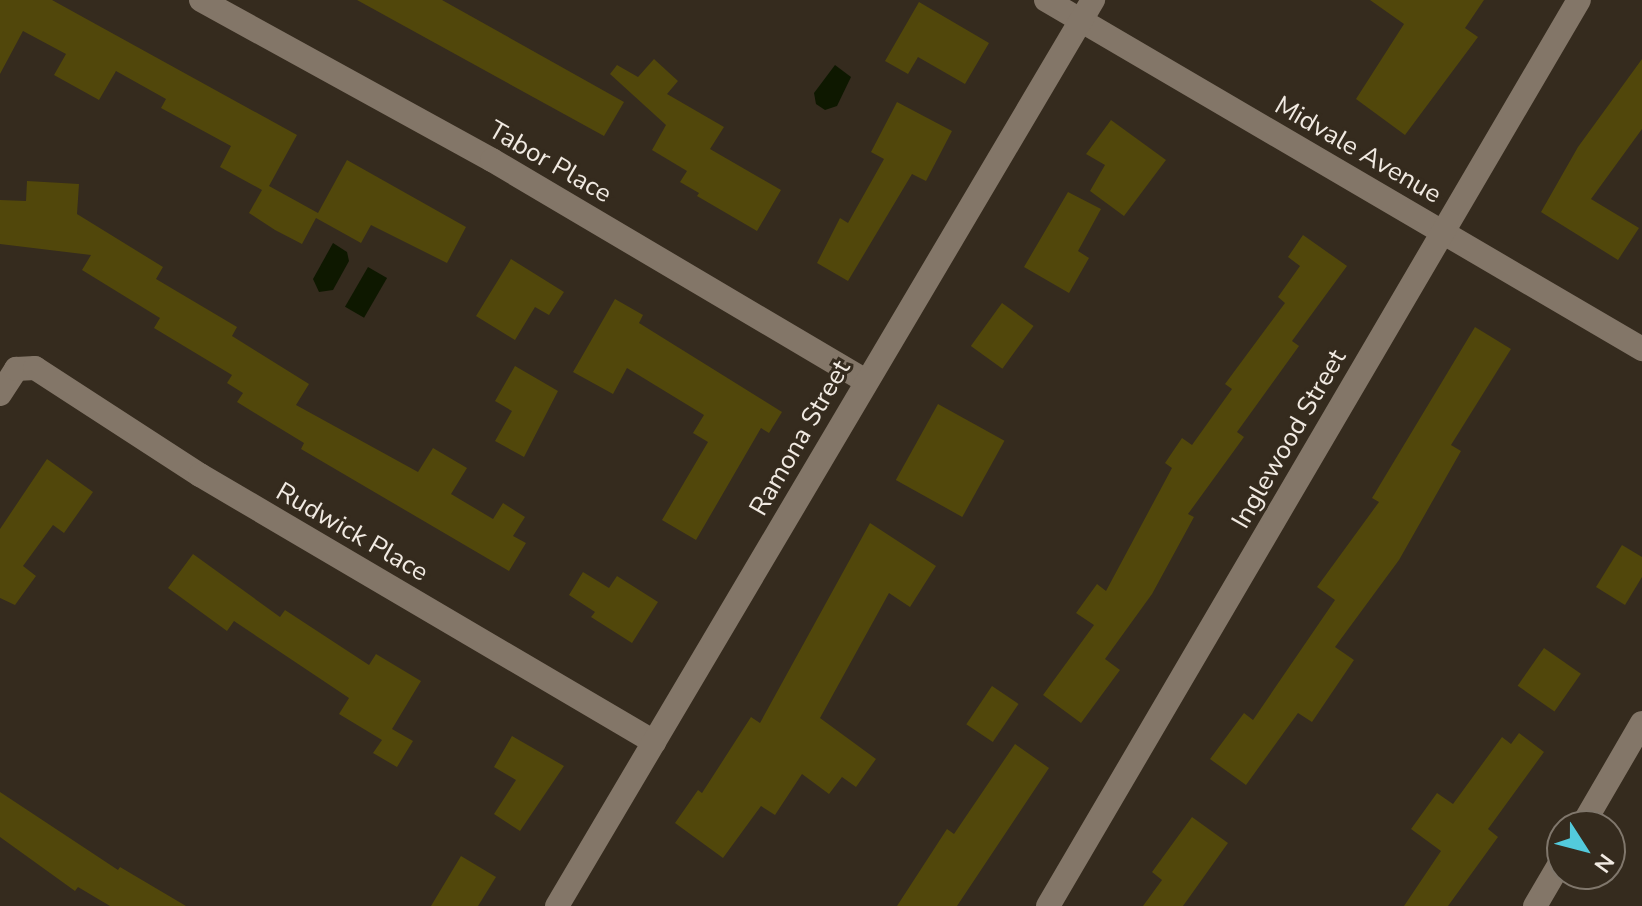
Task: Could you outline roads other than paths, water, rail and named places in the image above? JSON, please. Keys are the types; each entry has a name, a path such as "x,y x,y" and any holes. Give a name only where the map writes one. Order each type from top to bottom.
{"street":[{"name":"Tabor Place","path":"201,0 492,160 866,381"},
{"name":"Midvale Avenue","path":"1046,0 1087,10 1442,232 1642,349"},
{"name":"Inglewood Street","path":"1048,906 1579,0"},
{"name":"Ramona Street","path":"557,906 1087,10"},
{"name":"Rudwick Place","path":"0,394 26,365 200,475 654,742"},
{"path":"1591,810 1642,723"},
{"path":"1535,906 1546,887"}]}
